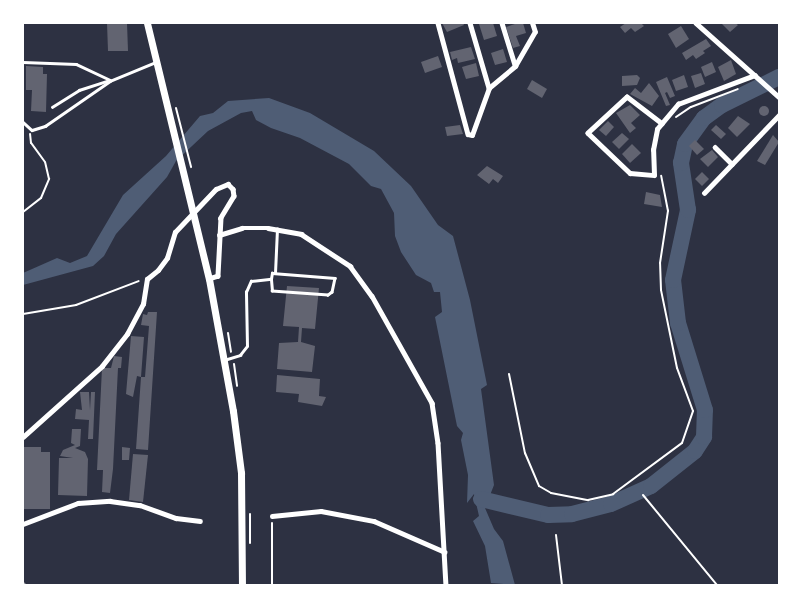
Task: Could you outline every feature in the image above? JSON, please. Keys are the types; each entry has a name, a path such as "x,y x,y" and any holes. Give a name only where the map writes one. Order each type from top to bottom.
{"highway":[{"path":"147,23 209,279 224,360 241,472 242,585"}],"street":[{"path":"438,23 468,134 472,135 489,88 515,66 535,32 533,23"},
{"path":"470,23 489,88"},
{"path":"502,23 515,66"},
{"path":"696,23 779,97"},
{"path":"662,124 627,97 588,133 630,173 654,175 653,150 662,124 678,104 755,75"},
{"path":"704,193 779,115"},
{"path":"715,147 732,164"},
{"path":"23,437 102,366 127,334 143,304 146,279 159,270 167,258 175,232 216,189 228,184 233,189 234,196 220,218 218,276 209,279"},
{"path":"219,235 242,228 277,229 301,234 350,266 418,375 432,403 446,585"},
{"path":"23,524 78,503 110,501 139,505 176,518 200,521"},
{"path":"272,516 321,511 374,521 445,552"}],"lane":[{"path":"23,62 76,64 110,81"},
{"path":"52,107 79,90 110,81 156,62"},
{"path":"23,122 32,130 56,119 110,81"},
{"path":"275,273 277,229"},
{"path":"272,273 335,278 332,292 328,295 272,291 271,279 272,273"},
{"path":"224,360 240,355 247,346 246,292 251,281 271,279"}],"path":[{"path":"673,120 691,107 735,91 755,75"},
{"path":"181,123 192,173"},
{"path":"23,212 41,198 49,179 46,162 30,141 32,130"},
{"path":"509,374 525,453 539,486 551,493 588,500 613,494 682,443 693,411 677,368 661,290 660,263 668,211 660,171"},
{"path":"23,314 76,305 146,279"},
{"path":"643,495 717,585"},
{"path":"272,516 272,585"},
{"path":"556,535 562,585"}],"water":[{"path":"269,98 310,113 374,151 411,186 438,225 453,236 470,300 487,385 481,389 494,485 485,508 494,529 503,541 515,585 491,583 485,546 473,521 479,516 474,494 467,503 468,475 461,440 463,433 457,426 435,317 442,312 440,292 434,292 431,283 416,275 401,252 395,236 394,213 381,189 371,186 349,164 300,138 256,120 252,111 241,113 208,131 176,161 167,177 116,234 104,256 93,266 23,285 23,273 57,258 70,263 87,256 123,195 166,156 200,116 213,113 228,101"}],"building":[{"path":"107,23 127,23 128,51 108,51"},
{"path":"442,23 463,23 464,25 447,32"},
{"path":"493,23 497,36 484,40 479,24"},
{"path":"523,23 526,33 516,36 520,46 513,48 506,27"},
{"path":"626,23 641,23 644,26 635,32 631,28 625,33 620,27"},
{"path":"721,23 735,23 738,25 730,32"},
{"path":"681,26 689,39 676,48 668,34"},
{"path":"706,39 711,46 703,51 705,53 696,59 693,55 686,60 682,53"},
{"path":"471,47 475,59 458,63 457,58 452,60 450,52"},
{"path":"503,49 507,62 495,65 491,53"},
{"path":"438,56 442,67 425,73 421,62"},
{"path":"731,60 736,74 724,81 718,67"},
{"path":"712,62 716,72 705,77 701,67"},
{"path":"476,63 479,76 466,79 462,67"},
{"path":"26,66 43,67 43,74 47,74 46,112 31,111 32,90 26,90"},
{"path":"701,73 705,84 695,88 691,76"},
{"path":"637,75 640,78 637,85 622,86 622,76"},
{"path":"684,75 688,87 676,91 672,80"},
{"path":"667,77 675,96 670,98 667,92 665,93 670,105 666,106 656,82"},
{"path":"532,80 547,89 542,98 527,89"},
{"path":"649,83 659,96 652,106 630,94 635,88 641,93"},
{"path":"630,105 640,115 631,123 636,128 630,133 616,113"},
{"path":"764,106 768,107 768,115 764,116 760,115 759,111 760,107"},
{"path":"738,116 750,124 737,137 728,128"},
{"path":"608,121 614,127 606,136 599,130"},
{"path":"460,125 463,134 447,136 445,127"},
{"path":"716,125 726,134 721,139 711,130"},
{"path":"622,133 629,139 619,149 612,142"},
{"path":"773,135 779,142 765,165 757,161"},
{"path":"695,140 704,149 697,155 689,146"},
{"path":"632,144 641,153 630,163 622,154"},
{"path":"712,150 718,157 708,167 700,159"},
{"path":"487,166 503,176 498,183 493,179 489,184 477,175"},
{"path":"702,172 709,179 702,186 695,179"},
{"path":"646,192 660,195 662,207 644,204"},
{"path":"287,286 319,288 315,329 302,328 301,342 315,346 312,372 277,369 279,343 298,342 299,327 283,326"},
{"path":"148,312 157,312 148,450 136,449 141,377 145,377 149,326 141,325 143,314 147,315"},
{"path":"131,336 144,337 141,377 137,376 133,397 126,394"},
{"path":"114,356 122,357 121,368 118,368 110,493 102,492 103,470 97,470 102,368 111,368"},
{"path":"277,375 320,379 319,396 326,397 322,406 298,402 299,394 276,392"},
{"path":"80,392 89,392 90,410 91,392 95,392 93,439 88,439 89,420 75,419 76,409 82,410"},
{"path":"72,429 81,429 80,446 75,448 85,452 88,459 87,496 58,495 59,458 73,458 60,456 63,450 75,445 71,443"},
{"path":"23,447 41,447 41,452 50,452 50,509 23,509"},
{"path":"122,447 130,448 129,460 122,460"},
{"path":"133,454 148,455 143,502 129,500"}],"waterway":[{"path":"481,499 548,515 572,514 611,504 651,486 695,451 704,437 705,410 678,323 673,280 688,210 681,163 685,144 704,118 722,105 779,77"}]}
